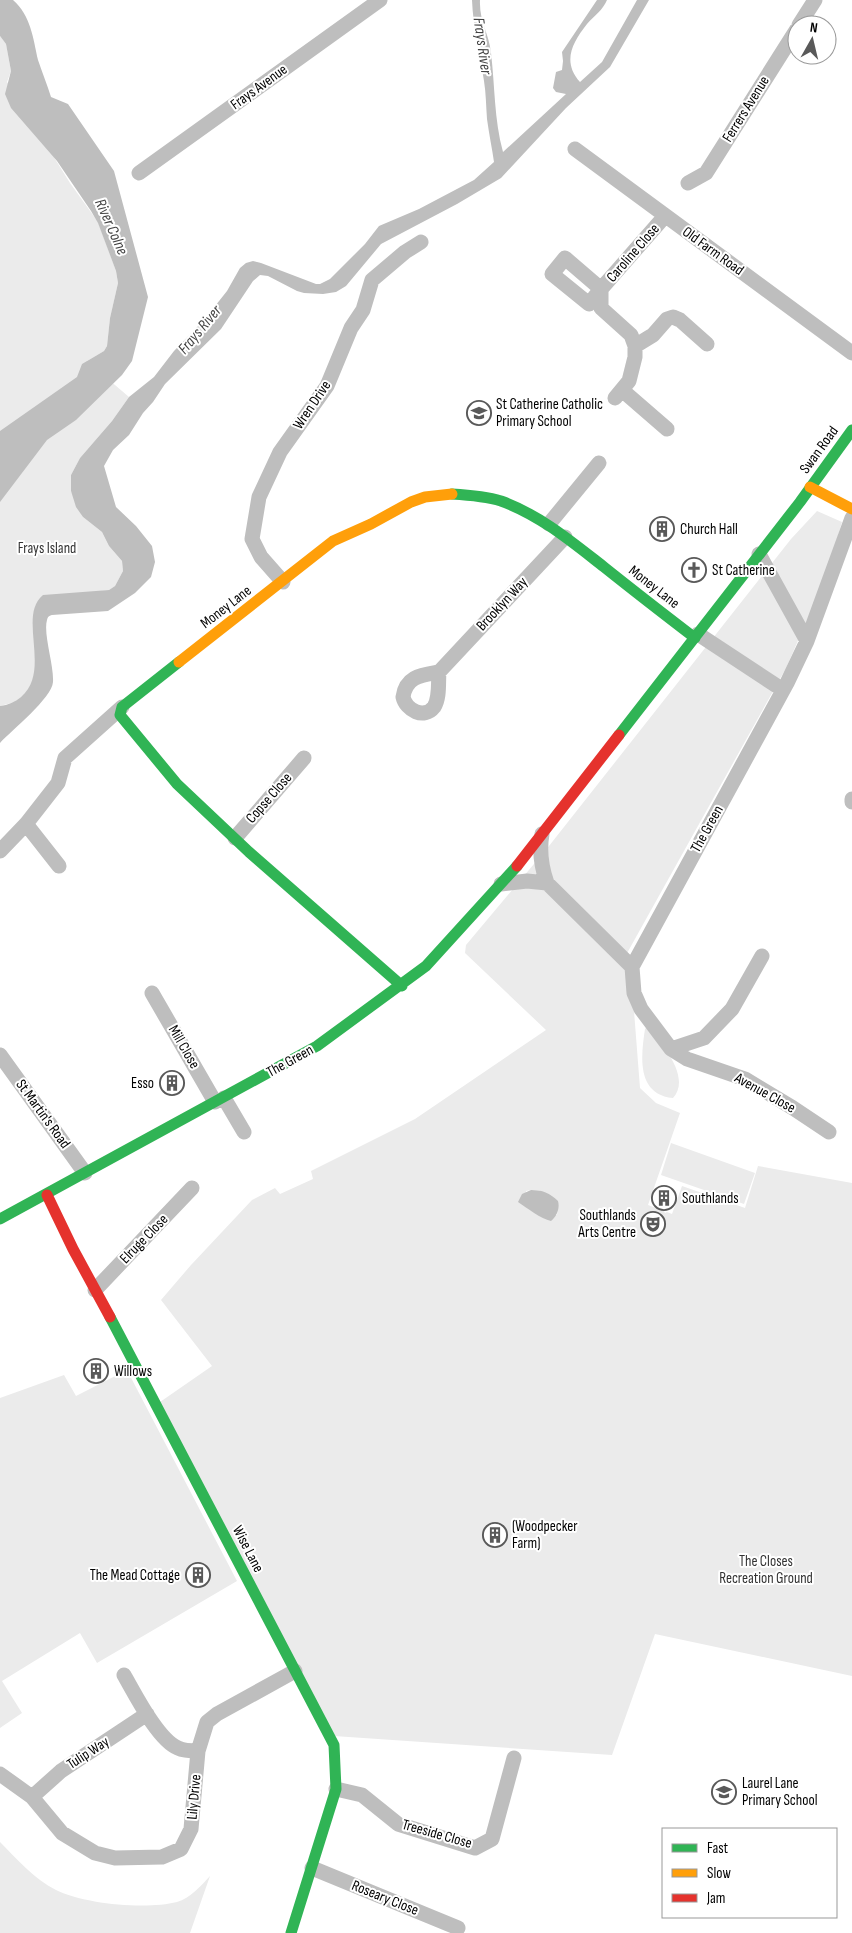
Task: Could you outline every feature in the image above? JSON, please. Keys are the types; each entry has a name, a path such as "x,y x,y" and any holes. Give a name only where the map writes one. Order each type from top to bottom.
{"street":[{"name":"Frays Avenue","path":"139,173 380,0"},
{"path":"805,15 815,0"},
{"name":"Ferrers Avenue","path":"688,183 706,173 787,45"},
{"name":"Old Farm Road","path":"575,149 852,353"},
{"name":"Caroline Close","path":"635,346 631,335 601,308 602,289 665,216"},
{"name":"Wren Drive","path":"283,582 261,557 252,539 259,497 280,452 327,386 351,328 363,310 372,280 405,252 421,242"},
{"path":"667,429 618,394 629,381 636,357 635,346 653,334 667,319 673,317 680,320 707,344"},
{"name":"Swan Road","path":"810,487 852,430"},
{"path":"548,524 599,463"},
{"path":"810,487 852,509"},
{"name":"The Green","path":"0,1219 317,1046 402,986 426,966 501,884 542,834 810,487"},
{"name":"Money Lane","path":"122,707 345,533 370,525 404,504 424,497 460,494 492,498 515,506 548,524 565,536 696,636"},
{"name":"The Green","path":"632,967 783,690 807,641 852,518"},
{"name":"Brooklyn Way","path":"439,672 565,536"},
{"path":"759,554 807,641"},
{"path":"696,636 783,690"},
{"path":"0,851 26,824 58,783 65,758 122,707"},
{"path":"122,707 120,715 177,784 402,986"},
{"name":"Copse Close","path":"235,838 304,758"},
{"path":"26,824 59,866"},
{"path":"542,834 542,870 547,883 632,967 634,993 641,1009 671,1049 704,1038 732,1009 762,956"},
{"path":"501,884 527,881 547,883"},
{"name":"Mill Close","path":"152,993 220,1100 244,1132"},
{"name":"Avenue Close","path":"671,1049 687,1058 745,1079 829,1132"},
{"name":"St Martin's Road","path":"0,1055 85,1173"},
{"name":"Elruge Close","path":"95,1290 192,1188"},
{"name":"Wise Lane","path":"47,1195 334,1745 336,1789 291,1933"},
{"name":"Lily Drive","path":"0,1774 32,1797 62,1833 95,1852 115,1858 162,1857 180,1849 191,1829 198,1751 207,1722 217,1714 294,1671"},
{"path":"124,1675 147,1714 166,1740 173,1746 183,1750 198,1751"},
{"name":"Tulip Way","path":"32,1797 61,1771 147,1714"},
{"name":"Treeside Close","path":"336,1789 362,1795 398,1824 475,1848 492,1839 514,1758"},
{"name":"Roseary Close","path":"312,1868 458,1928"}],"green space":[{"name":"Frays Island","path":"0,36 6,44 11,71 7,82 70,183 98,222 116,271 118,283 110,318 107,346 104,351 87,361 129,397 112,421 80,458 71,475 71,491 83,517 102,532 109,546 122,561 123,571 115,586 109,590 77,594 35,606 35,675 28,691 15,702 0,706"},
{"name":"The Closes Recreation Ground","path":"817,511 842,522 825,579 786,668 626,955 634,1011 640,1088 656,1103 680,1113 648,1205 665,1213 672,1214 682,1186 745,1208 758,1166 852,1183 852,1676 655,1634 612,1755 334,1736 160,1402 212,1366 161,1300 252,1200 275,1188 280,1194 313,1179 311,1171 415,1119 546,1030 465,953 466,945 549,846 791,539","holes":["539,1190 558,1208 557,1215 540,1216 525,1205 526,1191"]},
{"path":"647,1027 660,1041 677,1070 678,1090 673,1098 661,1095 652,1089 647,1082 642,1062 642,1051 645,1029"},
{"path":"671,1143 755,1173 744,1204 661,1175"},
{"path":"127,1370 237,1581 97,1663 80,1633 2,1681 22,1713 0,1728 0,1398 64,1375 76,1396"},
{"path":"0,1842 40,1880 56,1890 82,1899 98,1902 149,1905 177,1902 191,1895 210,1876 190,1933 0,1933"}],"water":[{"name":"River Colne","path":"0,0 13,0 24,13 28,20 38,60 51,97 68,104 114,171 148,297 132,361 122,375 76,420 47,440 0,502 0,431 77,377 82,364 104,351 107,346 110,318 118,283 116,271 98,223 91,211 57,161 11,108 5,94 11,71 6,44 0,36"},
{"name":"Frays River","path":"472,0 480,0 481,15 490,46 496,115 503,152 566,94 556,92 553,88 556,72 562,70 562,52 597,0 607,0 577,38 571,53 571,67 580,82 602,62 637,0 649,0 610,67 566,108 501,178 457,204 381,244 346,286 336,292 323,294 304,293 268,276 260,275 253,281 221,329 165,384 129,435 113,450 104,466 116,507 136,526 152,546 155,562 151,577 135,593 108,611 52,615 48,617 46,633 53,675 51,689 31,714 0,743 0,706 11,703 21,697 30,686 34,673 33,616 36,604 43,595 109,590 115,586 123,571 122,561 109,546 102,532 83,517 76,507 71,491 71,475 80,458 112,421 129,397 154,377 174,351 204,320 227,291 240,268 246,263 253,261 261,263 320,284 330,279 365,244 379,226 419,209 474,180 494,162"},
{"path":"531,1190 546,1192 558,1201 558,1212 551,1221 539,1216 518,1202 522,1194"}],"traffic: fast":[{"path":"619,735 800,502 852,430"},
{"path":"452,494 471,495 501,501 542,521 580,548 695,638"},
{"path":"179,662 122,707 120,715 177,784 249,852 402,986"},
{"path":"0,1219 317,1046 426,966 517,866"},
{"path":"110,1317 334,1745 336,1789 291,1933"}],"traffic: slow":[{"path":"810,487 852,509"},
{"path":"179,662 333,541 371,524 411,502 425,497 452,494"}],"traffic: jam":[{"path":"517,866 619,735"},
{"path":"47,1195 73,1249 110,1317"}],"place":[{"name":"St Catherine Catholic Primary School","path":"479,413"},
{"name":"Church Hall","path":"662,529"},
{"name":"St Catherine","path":"694,570"},
{"name":"Esso","path":"172,1083"},
{"name":"Southlands","path":"664,1198"},
{"name":"Southlands Arts Centre","path":"653,1224"},
{"name":"Willows","path":"96,1371"},
{"name":"(Woodpecker Farm)","path":"495,1535"},
{"name":"The Mead Cottage","path":"198,1575"},
{"name":"Laurel Lane Primary School","path":"724,1792"}]}
